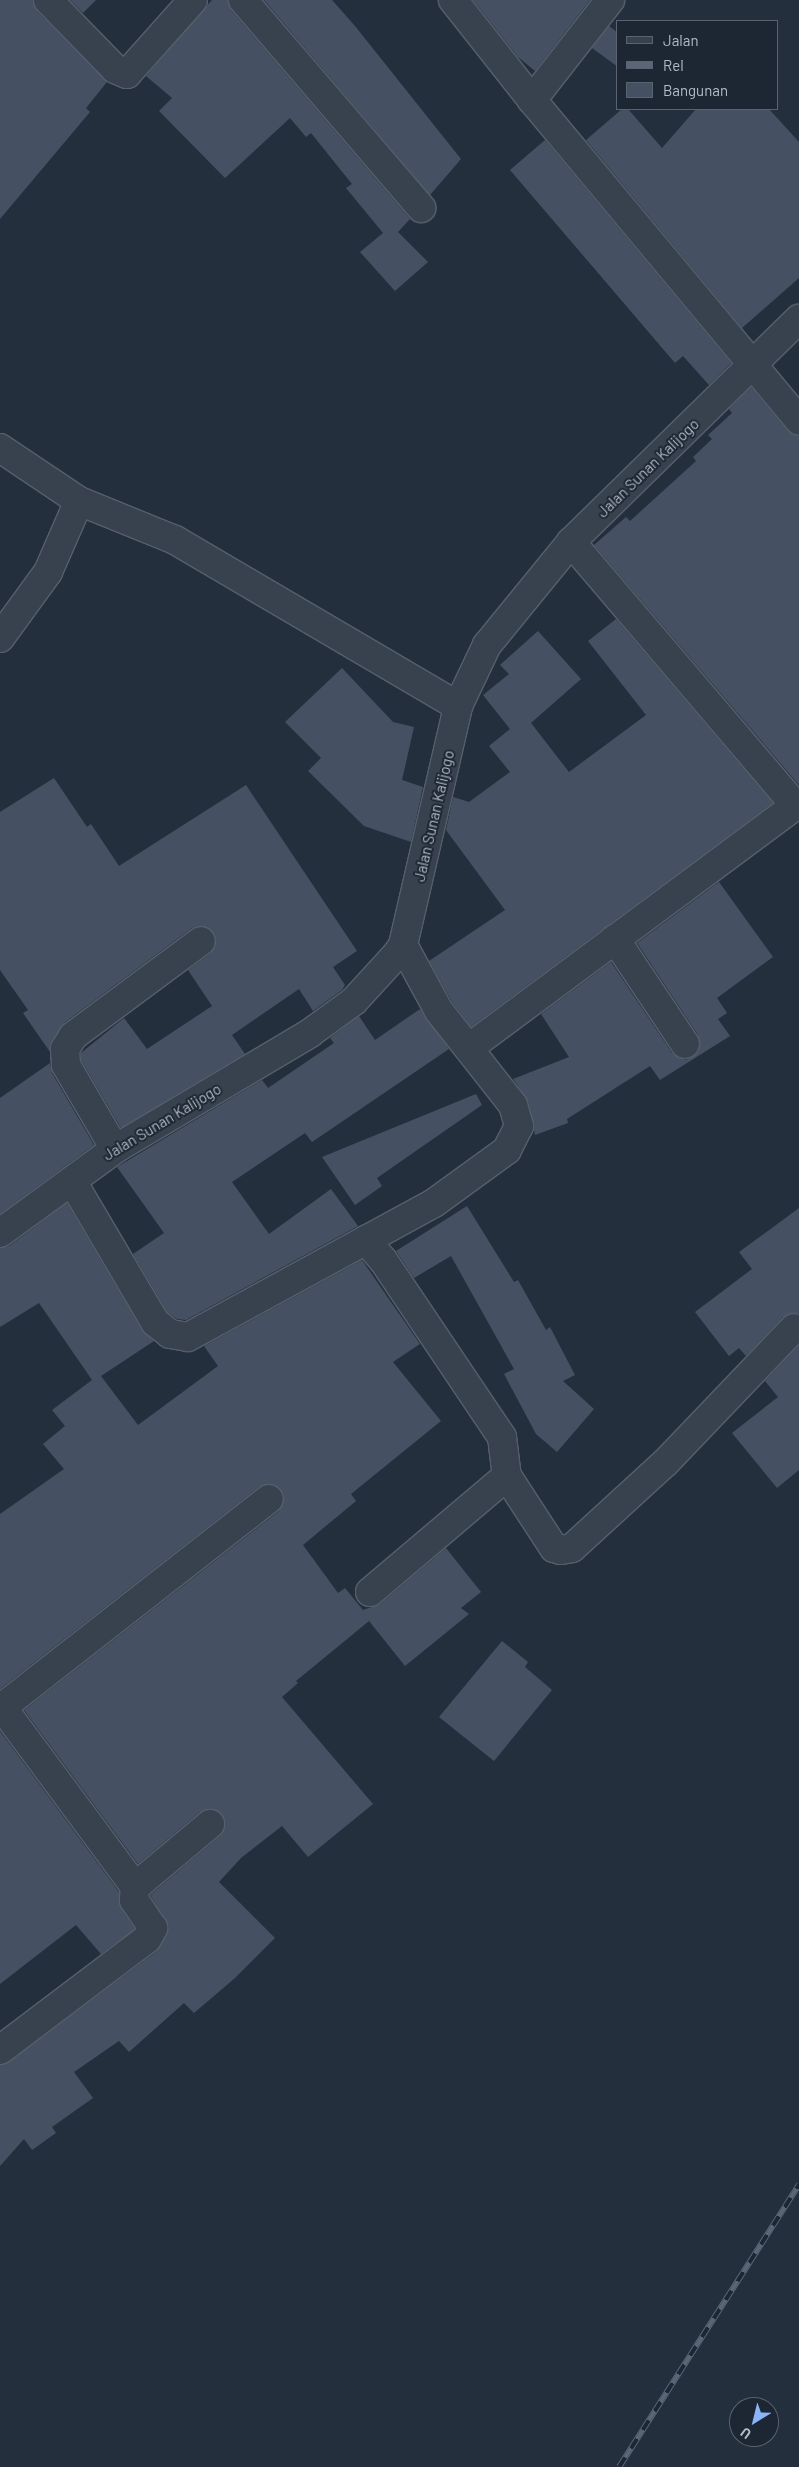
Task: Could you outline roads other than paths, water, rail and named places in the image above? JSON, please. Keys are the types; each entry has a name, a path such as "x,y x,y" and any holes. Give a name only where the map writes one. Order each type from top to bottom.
{"street":[{"path":"48,0 115,69 127,74 194,0"},
{"path":"243,0 421,208"},
{"path":"452,0 532,100 756,364 799,420"},
{"path":"532,100 610,0"},
{"name":"Jalan Sunan Kalijogo","path":"0,1233 115,1149 310,1033 354,1001 403,945 458,706 487,645 571,542 756,364 799,320"},
{"path":"0,448 79,502 175,540 458,706"},
{"path":"0,638 48,572 79,502"},
{"path":"469,1048 797,804 571,542"},
{"path":"615,938 685,1044"},
{"path":"115,1149 66,1065 65,1049 73,1036 201,941"},
{"path":"72,1181 155,1322 170,1334 188,1337 434,1203 507,1150 519,1126 513,1105 438,1011 403,945"},
{"path":"366,1240 383,1260 502,1437 507,1476 554,1548 560,1550 572,1548 666,1462 794,1328"},
{"path":"370,1592 507,1476"},
{"path":"0,2050 147,1939 153,1928 134,1900 135,1887 1,1708 269,1499"},
{"path":"135,1887 210,1824"}],"railway":[{"path":"619,2467 799,2184"}]}
